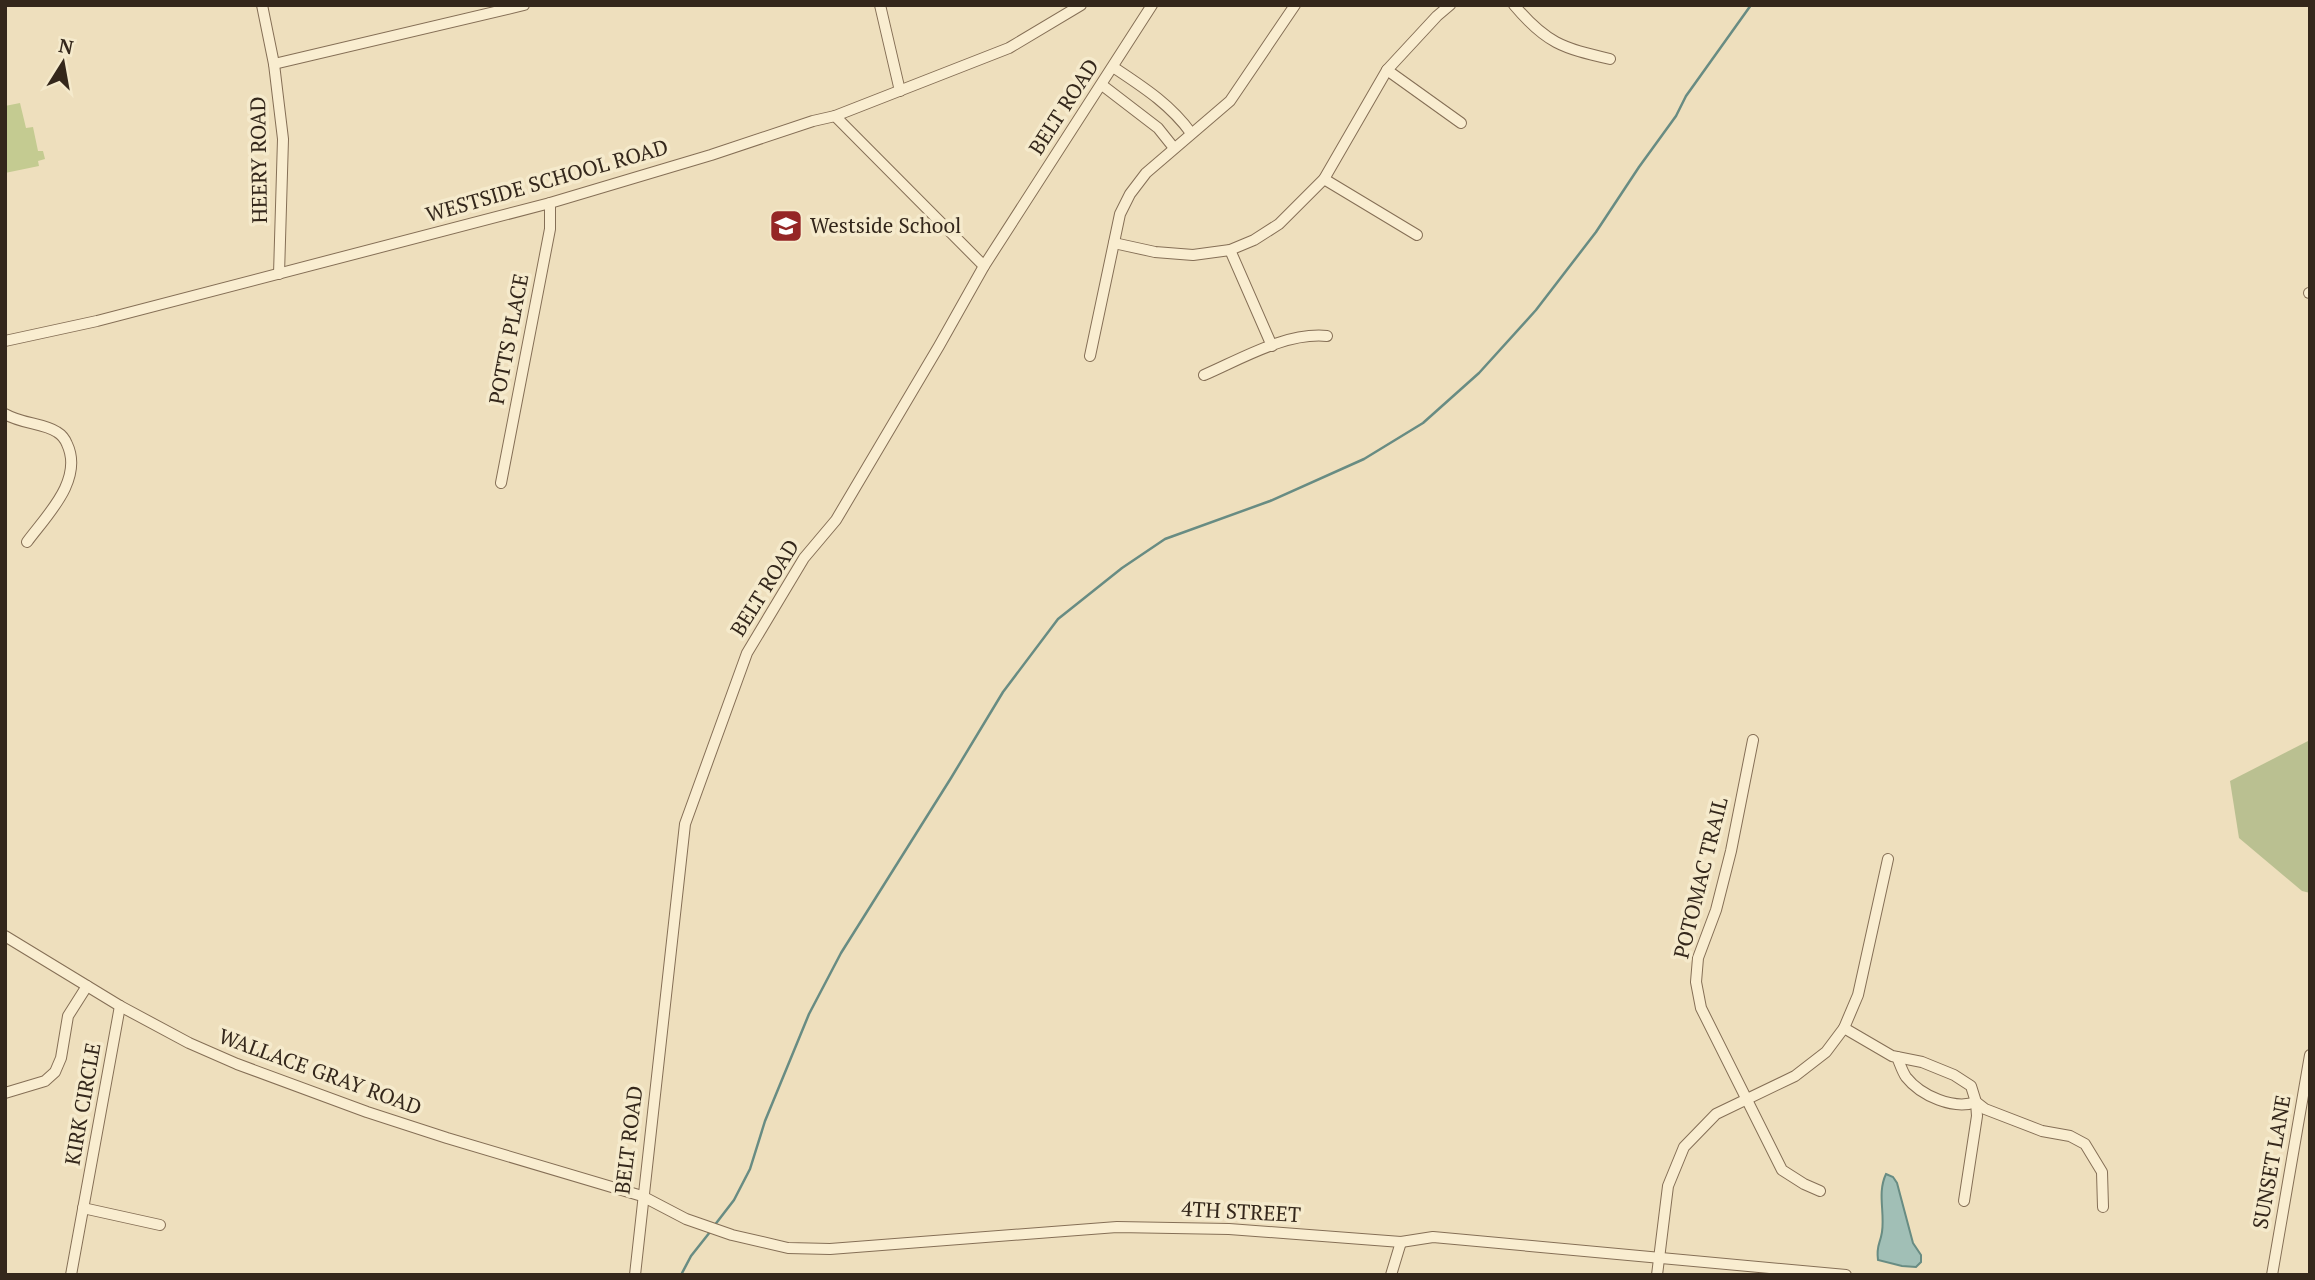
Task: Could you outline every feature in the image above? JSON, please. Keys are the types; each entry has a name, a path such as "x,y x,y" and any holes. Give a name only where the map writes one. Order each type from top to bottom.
{"street":[{"name":"HEERY ROAD","path":"262,5 274,64 283,139 279,274"},
{"path":"274,64 524,5"},
{"path":"880,5 900,91"},
{"name":"WESTSIDE SCHOOL ROAD","path":"5,341 550,204 711,155 835,116 1009,48 1081,5"},
{"name":"BELT ROAD","path":"635,1275 685,824 747,653 804,558 836,520 984,266 1152,5"},
{"path":"1090,356 1120,214 1130,194 1146,173 1230,101 1295,5"},
{"path":"1114,243 1155,252 1193,254 1230,250 1254,240 1279,224 1324,179 1387,70 1450,5"},
{"path":"1514,5 1540,34 1570,50 1610,59"},
{"path":"1113,67 1162,100 1179,116 1191,133"},
{"path":"1387,70 1461,123"},
{"path":"1102,85 1158,128 1174,148"},
{"path":"835,116 984,266"},
{"path":"1324,179 1417,235"},
{"name":"POTTS PLACE","path":"501,483 550,229 550,204"},
{"path":"1230,250 1272,346"},
{"path":"1203,375 1272,346 1312,334 1327,336"},
{"path":"5,414 17,421 55,430 63,436 71,456 70,476 60,498 27,542"},
{"name":"POTOMAC TRAIL","path":"1753,740 1731,851 1716,910 1698,958 1696,982 1701,1008 1782,1170 1820,1191"},
{"path":"1657,1275 1668,1186 1684,1147 1716,1114 1795,1076 1826,1052 1844,1028 1858,995 1888,859"},
{"name":"WALLACE GRAY ROAD","path":"5,936 120,1006 189,1043 319,1095 447,1138 642,1196"},
{"path":"5,1093 45,1081 55,1072 61,1058 68,1016 87,986"},
{"name":"KIRK CIRCLE","path":"71,1275 120,1006"},
{"path":"1844,1028 1897,1057 1922,1062 1954,1074 1971,1086 1978,1116 1964,1201"},
{"name":"SUNSET LANE","path":"2272,1275 2310,1055"},
{"path":"1897,1057 1905,1075 1918,1089 1964,1106 1976,1102"},
{"path":"1976,1102 1985,1110 2042,1131 2070,1136 2085,1144 2102,1172 2103,1207"},
{"name":"4TH STREET","path":"642,1196 686,1219 732,1235 788,1248 830,1249 1116,1227 1229,1229 1401,1242 1433,1237 1846,1275"},
{"path":"83,1208 160,1225"},
{"path":"1391,1275 1401,1242"}],"green space":[{"path":"20,103 26,128 33,127 38,151 43,151 45,159 38,161 39,166 5,173 5,106"},
{"path":"2310,740 2310,893 2302,891 2239,838 2230,781"}],"water":[{"path":"1886,1174 1893,1177 1897,1183 1913,1243 1921,1255 1921,1262 1916,1267 1878,1260 1883,1225 1882,1188"}],"waterway":[{"path":"714,1226 734,1200 750,1169 765,1121 809,1014 841,953 1003,692 1058,619 1122,568 1165,539 1270,501 1364,459 1423,423 1479,373 1536,310 1596,232 1676,116 1686,96 1751,5"},
{"path":"681,1275 691,1256 710,1232"}],"place":[{"name":"Westside School","path":"786,226"}]}
